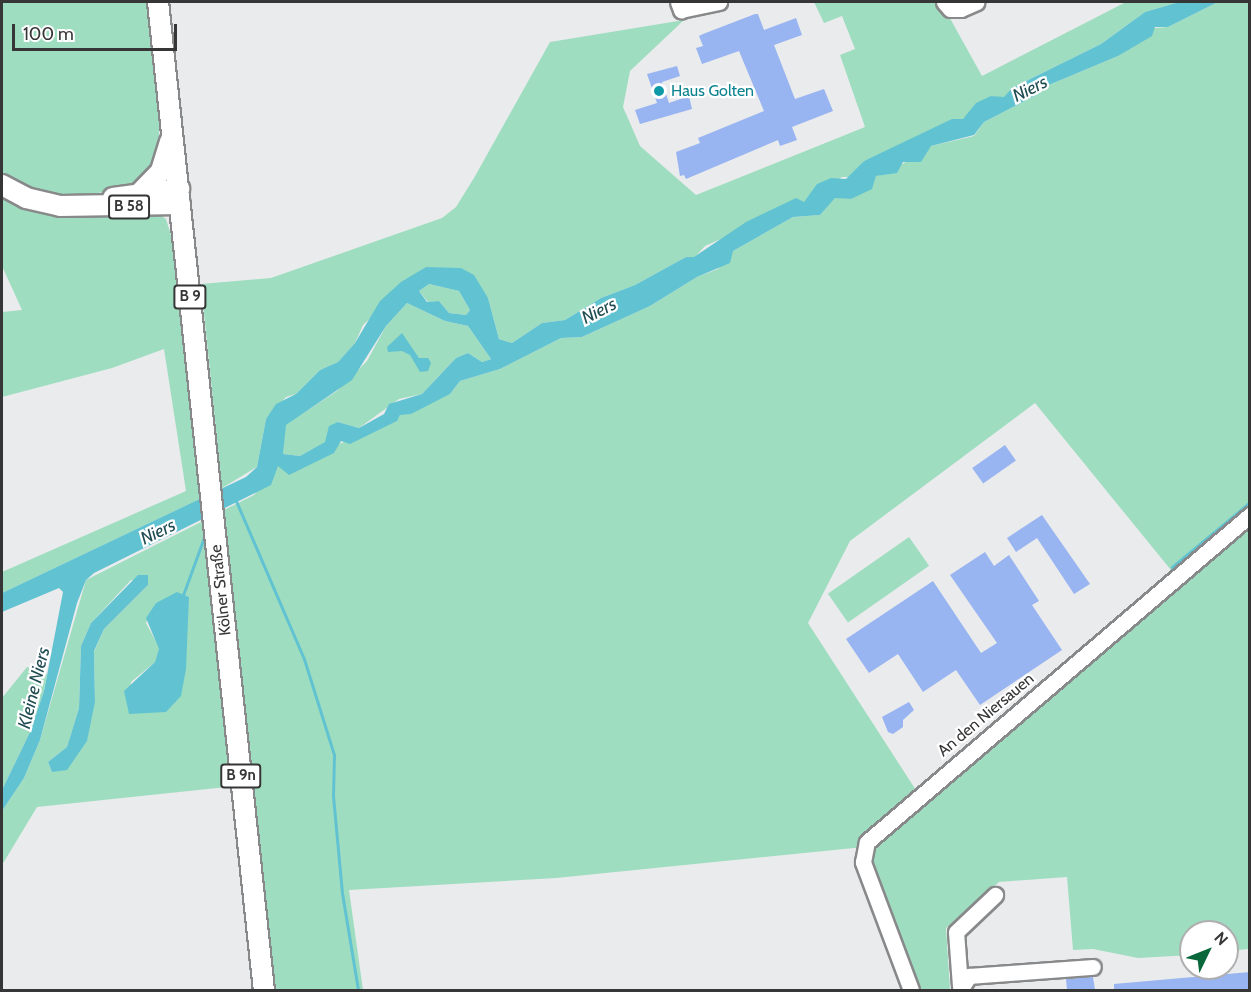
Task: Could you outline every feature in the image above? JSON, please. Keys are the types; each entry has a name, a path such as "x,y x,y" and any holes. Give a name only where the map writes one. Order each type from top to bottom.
{"main road":[{"name":"B 9","path":"158,2 180,196"},
{"path":"140,193 161,171 172,132"},
{"name":"B 58","path":"2,185 43,204 78,206 180,196"},
{"name":"B 58","path":"78,206 140,193 180,196"},
{"name":"Kölner Straße","path":"180,196 264,990"}],"street":[{"path":"680,6 718,2"},
{"path":"944,2 950,9 977,2"},
{"name":"An den Niersauen","path":"911,990 863,862 867,842 1250,515"},
{"path":"960,988 956,932 995,895"},
{"path":"960,988 969,976 1093,967"}],"green space":[{"path":"2,2 149,2 160,114 158,151 156,165 134,187 68,198 23,189 2,176"},
{"path":"814,2 941,2 982,76 1126,2 1179,2 1145,12 1101,44 1012,88 1004,98 991,96 963,119 864,161 851,177 842,177 804,202 705,246 694,258 686,257 635,285 601,298 565,320 542,323 512,343 499,339 488,298 426,267 363,325 355,343 338,362 320,370 296,394 286,397 266,419 257,467 222,488 201,284 271,278 442,218 456,207 474,178 550,42 684,20 630,71 623,107 640,146 696,195 865,127 840,55 855,49 842,16 824,23"},
{"path":"1218,2 1249,2 1249,949 1239,950 1239,920 1179,920 1179,956 1138,958 1093,949 1073,950 1067,877 999,882 946,928 950,990 917,990 864,847 556,878 349,890 363,990 270,990 245,765 224,510 254,495 278,465 376,431 396,421 400,415 450,394 460,381 500,369 561,338 582,337 650,306 697,277 718,269 733,251 793,217 820,215 835,197 851,199 876,176 888,173 931,146 974,136 984,122 1040,93 1044,87 1118,56 1155,28 1168,27","holes":["1035,403 1175,575 923,801 808,623 850,541"]},
{"path":"2,194 153,211 166,219 173,242 200,499 2,593 2,572 186,491 164,349 112,368 2,397 2,312 22,310 2,266"},
{"path":"429,284 459,291 470,310 466,315 449,313 439,301 428,302 419,291"},
{"path":"407,303 445,321 468,326 491,359 482,362 468,353 456,358 422,394 399,399 359,428 338,422 326,442 300,456 283,454 285,425 337,391 367,361 386,326"},
{"path":"203,521 208,568 213,579 236,786 37,807 2,865 2,811 24,778 40,740 86,580","holes":["131,580 148,585 104,629 94,652 95,702 52,772 48,762 67,747 79,708 81,646 91,623","183,595 189,597 129,714 131,682 155,662 160,649 146,623 156,603"]},
{"path":"909,537 929,566 848,622 828,594"},
{"path":"27,667 47,674 44,691 30,732 2,790 2,698"}],"water":[{"name":"Niers","path":"1179,2 1218,2 1168,27 1155,27 1152,36 1118,56 1044,87 1040,93 984,122 974,135 931,146 921,162 903,162 897,173 876,176 872,189 851,199 835,198 820,215 793,217 733,251 730,263 697,277 650,306 582,337 561,338 500,369 460,381 450,394 411,414 400,415 397,421 350,444 341,441 334,453 289,475 278,466 271,485 94,573 86,580 77,603 40,740 24,778 2,811 2,790 30,732 44,691 63,592 59,588 2,612 2,593 246,477 257,467 266,419 276,404 296,394 320,370 338,362 355,343 380,301 401,282 426,267 461,268 474,275 488,298 499,339 512,343 542,323 565,320 601,298 635,285 686,257 694,257 746,222 796,198 804,202 817,184 831,178 846,179 864,161 952,119 963,119 976,103 991,96 1004,97 1012,88 1101,44 1145,12","holes":["429,284 459,291 470,310 466,315 449,313 439,301 427,302 419,291","407,303 445,321 468,326 491,359 482,362 468,353 456,358 422,394 389,404 384,414 359,428 338,422 329,426 325,442 300,456 283,454 286,425 352,380 386,326"]},
{"path":"402,333 419,358 428,358 431,363 428,371 420,372 410,355 402,351 388,352 387,347"},
{"path":"138,575 148,575 148,585 104,629 94,651 95,702 87,741 67,770 52,772 48,762 67,747 79,708 81,646 91,623"},
{"path":"177,592 189,597 186,669 181,696 166,712 129,714 124,691 155,662 159,649 146,618 156,603"}],"building":[{"path":"758,14 764,30 796,18 802,35 774,45 795,99 824,89 833,111 792,127 797,140 780,146 778,140 686,179 684,175 680,176 676,152 700,143 698,138 764,111 739,51 702,64 696,48 703,46 699,36"},
{"name":"Haus Golten","path":"677,66 680,76 662,82 669,103 689,96 692,109 640,124 635,110 657,103 647,74"},
{"path":"1005,445 1016,461 983,484 972,468"},
{"path":"1042,515 1090,584 1074,594 1037,538 1016,552 1007,538"},
{"path":"985,552 994,566 1009,555 1039,601 1032,605 1062,650 980,705 956,670 923,692 898,654 869,673 846,639 933,581 981,653 997,643 950,575"},
{"path":"909,702 914,710 903,720 903,727 893,734 888,732 882,717"},
{"path":"1250,972 1250,990 1114,990 1114,984 1179,978 1239,980 1239,973"},
{"path":"1093,977 1095,990 1067,990 1066,979"}],"waterway":[{"path":"236,501 304,659 334,755 333,796 342,893 358,990"},
{"path":"1172,567 1250,502"},
{"path":"183,595 207,529"}],"place":[{"name":"Haus Golten","path":"659,91"}],"water label":[{"name":"Kleine Niers","path":"34,688"}]}
